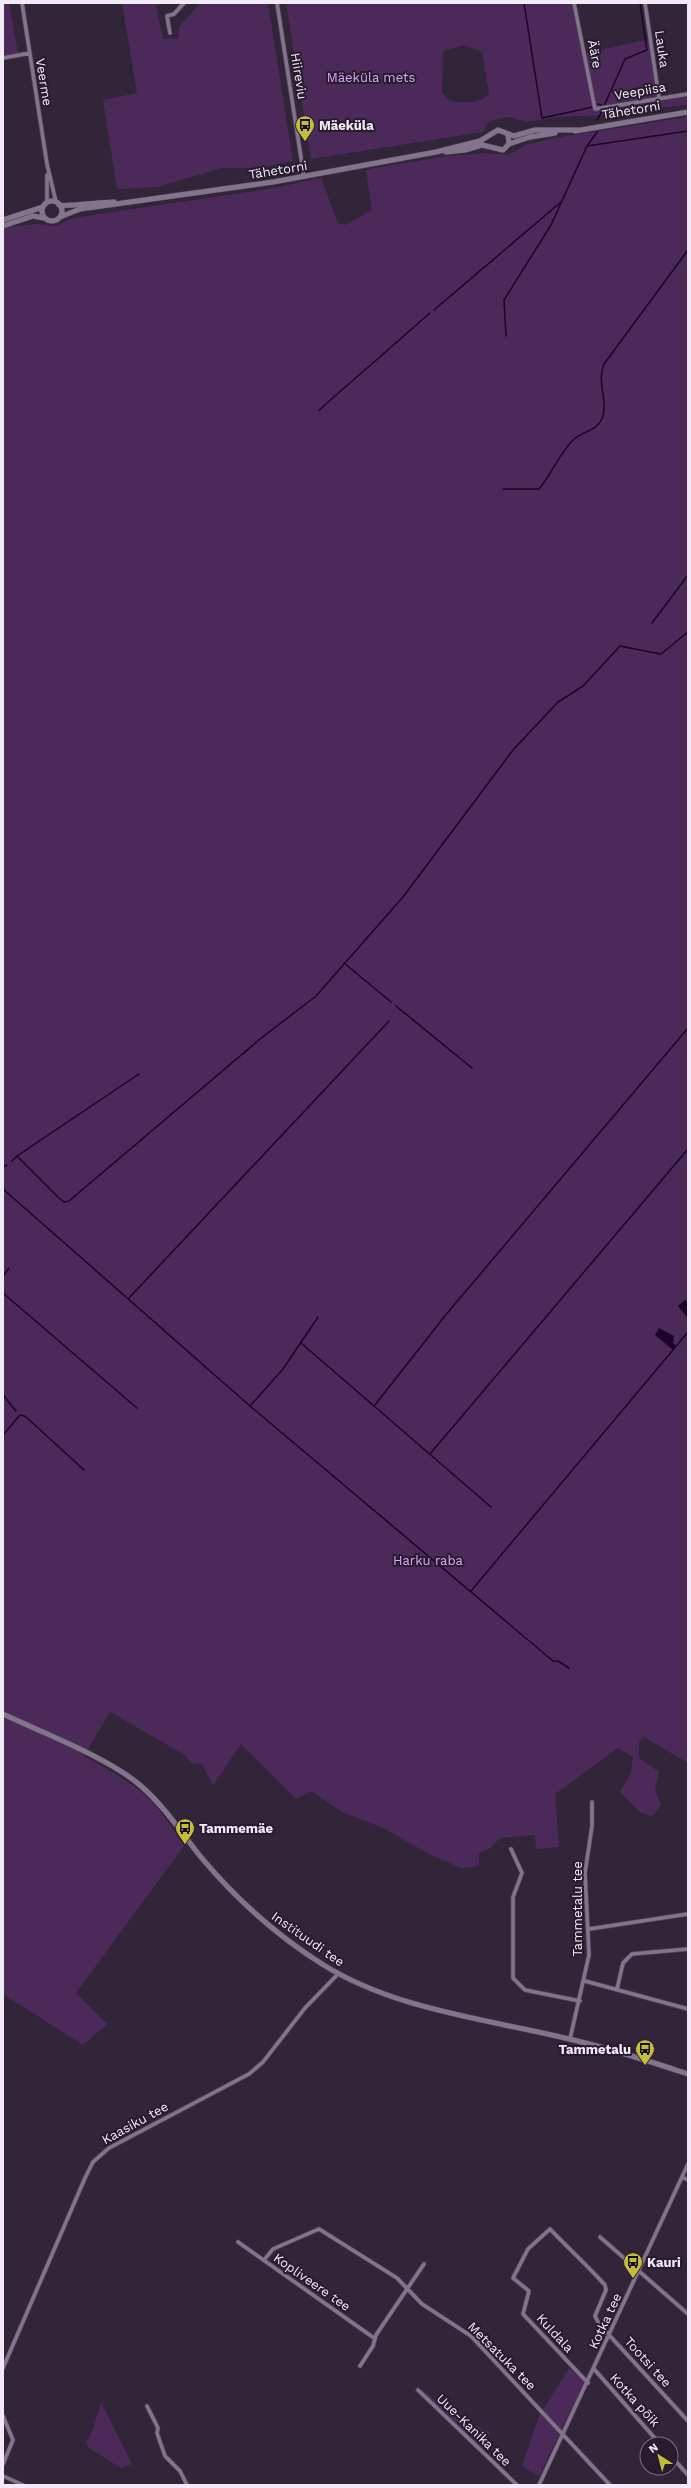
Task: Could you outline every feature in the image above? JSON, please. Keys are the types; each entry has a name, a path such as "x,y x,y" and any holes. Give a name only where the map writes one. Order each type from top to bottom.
{"street":[{"name":"Veerme","path":"22,3 47,164 58,203"},
{"path":"170,34 167,16 174,14 184,3"},
{"name":"Hiireviu","path":"277,3 304,177"},
{"name":"Ääre","path":"574,3 595,109"},
{"name":"Lauka","path":"645,3 659,98"},
{"path":"3,58 30,53"},
{"name":"Veepiisa","path":"595,109 688,94"},
{"name":"Tähetorni","path":"509,144 534,136 688,112"},
{"path":"500,130 508,134 509,144 503,150 493,147 490,140 492,134 500,130"},
{"name":"Tähetorni","path":"508,134 516,136 542,130 577,130"},
{"name":"Tähetorni","path":"60,217 80,209 304,177 436,152 478,141 492,134"},
{"name":"Tähetorni","path":"436,152 460,151 482,145 493,147"},
{"name":"Veerme","path":"47,164 47,203"},
{"name":"Tähetorni","path":"58,203 65,207 90,202 123,203"},
{"path":"3,220 42,207 47,203 58,203 62,210 60,217 53,221 33,216 3,226"},
{"path":"42,207 44,218"},
{"name":"Instituudi tee","path":"3,1714 89,1755 133,1780 155,1799 201,1857 251,1910 284,1937 338,1974 389,1995 426,2007 570,2039 688,2074"},
{"name":"Tammetalu tee","path":"570,2039 580,2001 589,1955 589,1929 584,1873 592,1826 592,1802"},
{"path":"511,1849 522,1873 513,1898 512,1970 517,1984 525,1990 580,2001"},
{"path":"589,1929 688,1914"},
{"path":"617,1988 623,1963 632,1954 688,1949"},
{"name":"Kaasiku tee","path":"3,2368 85,2178 97,2156 182,2108 249,2074 264,2062 305,2008 338,1974"},
{"path":"584,1981 617,1988 688,2009"},
{"name":"Kotka tee","path":"539,2485 564,2435 688,2164"},
{"path":"682,2177 688,2180"},
{"name":"Tootsi tee","path":"528,2291 514,2281 514,2273 528,2249 550,2228 569,2250 576,2253 605,2285 606,2290 595,2316 688,2421"},
{"name":"Metsatuka tee","path":"264,2260 273,2249 319,2229 397,2278 422,2304 471,2336 610,2485"},
{"path":"600,2237 688,2314"},
{"name":"Kopliveere tee","path":"238,2242 374,2338"},
{"path":"360,2366 373,2346 374,2338 424,2264"},
{"name":"Kuldala","path":"528,2291 523,2314 588,2382"},
{"name":"Kotka põik","path":"594,2369 653,2436"},
{"name":"Uue-Kanika tee","path":"418,2390 517,2485"},
{"path":"147,2406 158,2428 157,2433 165,2456 180,2471 187,2485"},
{"path":"3,2416 13,2440 3,2464"},
{"path":"679,2465 688,2475"},
{"path":"3,2476 23,2485"}],"green space":[{"path":"3,3 9,3 18,53 3,55"},
{"path":"122,3 163,3 156,6 163,39 179,38 179,27 200,3 268,3 293,161 258,168 222,168 157,187 117,189 103,100 137,93"},
{"name":"Mäeküla mets","path":"286,3 574,3 585,53 650,39 659,98 688,94 688,104 611,115 556,117 527,122 508,117 489,121 483,132 311,159","holes":["464,45 482,52 489,94 481,100 476,101 450,101 442,92 443,51"]},
{"name":"Harku raba","path":"688,117 688,1302 686,1301 679,1308 688,1318 688,1763 644,1737 639,1742 639,1758 659,1772 655,1790 661,1805 653,1816 641,1813 620,1792 631,1773 633,1757 618,1748 555,1794 559,1847 536,1849 535,1835 500,1838 489,1849 479,1853 479,1866 461,1868 429,1854 383,1828 342,1812 311,1791 296,1799 241,1744 213,1785 201,1763 193,1764 185,1755 110,1712 84,1756 123,1779 144,1794 161,1812 184,1846 76,1993 107,2024 83,2045 3,1994 3,228 36,224 56,226 73,218 274,188 321,178 338,223 345,225 372,210 366,171 369,169 448,156 486,153 508,155 526,145 554,138","holes":["655,1335 674,1339 673,1350"]},
{"path":"569,2368 584,2382 539,2476 522,2466 539,2416"},
{"path":"426,2392 443,2408 441,2410 425,2396"},
{"path":"101,2402 132,2464 121,2468 90,2449 86,2443 93,2429"},
{"path":"446,2411 462,2419 461,2421 456,2425 445,2414"},
{"path":"465,2421 469,2423 471,2427 469,2431 465,2433 461,2431 459,2427 461,2423"},
{"path":"475,2425 490,2432 482,2450 470,2439"}],"shaded area":[{"path":"685,1300 688,1302 688,1318 678,1306"},
{"path":"659,1328 674,1336 673,1343 676,1346 673,1350 655,1335"}],"waterway":[{"path":"524,3 542,118 593,107"},
{"path":"598,104 604,106 625,59 647,50 640,3"},
{"path":"597,120 602,111"},
{"path":"587,146 688,131"},
{"path":"506,336 504,300 551,225 587,146 597,132"},
{"path":"434,310 561,202"},
{"path":"503,489 539,489 573,440 593,429 599,423 604,412 601,378 604,364 688,250"},
{"path":"319,410 430,313"},
{"path":"652,623 688,575"},
{"path":"12,1161 17,1156 59,1198 64,1202 69,1201 260,1039 316,996 403,897 513,750 558,702 583,686 620,646 661,654 688,632"},
{"path":"344,963 391,1002"},
{"path":"396,1006 472,1068"},
{"path":"129,1298 389,1021"},
{"path":"375,1405 444,1317 688,1028"},
{"path":"17,1156 139,1074"},
{"path":"430,1454 688,1149"},
{"path":"3,1167 7,1165"},
{"path":"3,1189 250,1406 553,1661 558,1661 569,1668"},
{"path":"3,1276 9,1268"},
{"path":"3,1293 137,1408"},
{"path":"250,1406 283,1369 318,1317"},
{"path":"471,1591 688,1332"},
{"path":"301,1343 491,1507"},
{"path":"3,1395 16,1411"},
{"path":"3,1435 20,1415 25,1416 84,1470"}],"place":[{"name":"Mäeküla","path":"305,142"},
{"name":"Tammemäe","path":"185,1845"},
{"name":"Tammetalu","path":"645,2066"},
{"name":"Kauri","path":"633,2279"}]}
